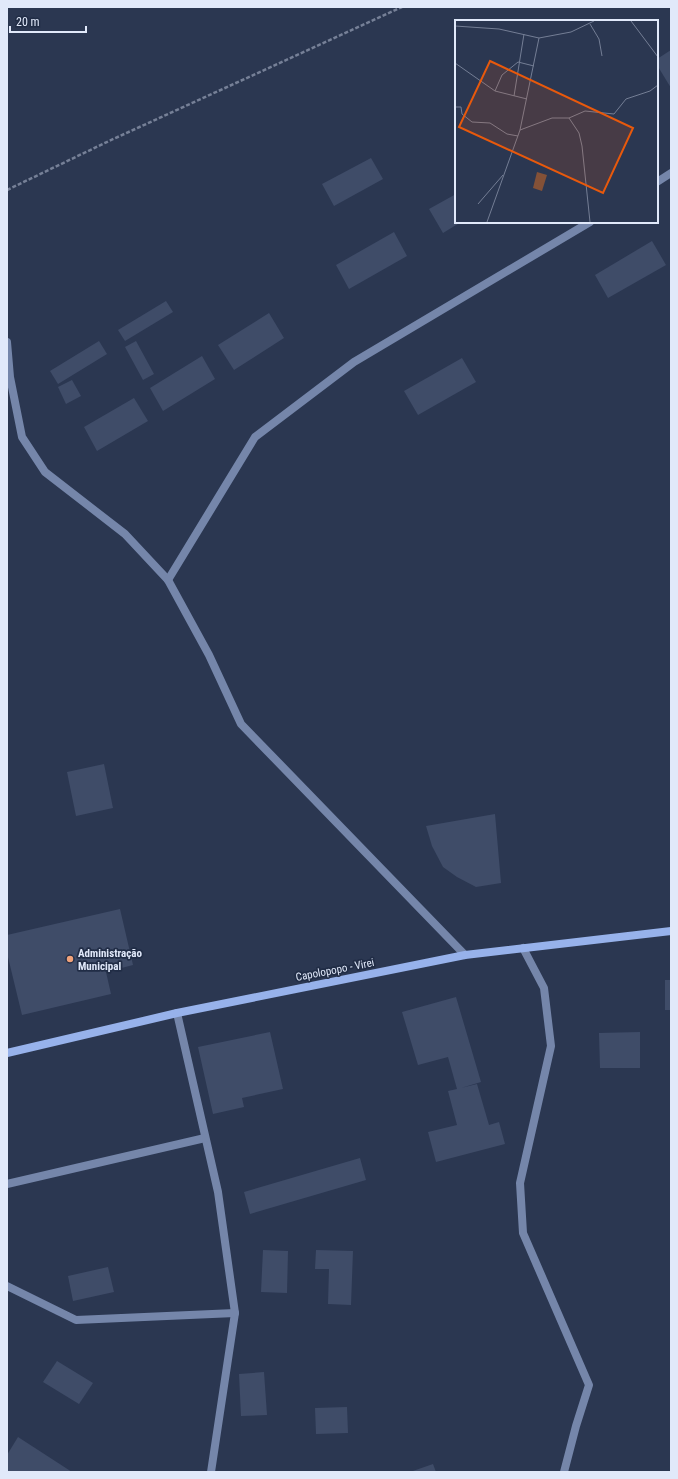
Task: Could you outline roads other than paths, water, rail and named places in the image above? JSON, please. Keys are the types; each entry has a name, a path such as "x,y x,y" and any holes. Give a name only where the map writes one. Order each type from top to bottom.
{"street":[{"path":"658,181 671,173"},
{"path":"168,580 255,437 354,362 588,223"},
{"path":"7,342 10,377 22,437 45,472 125,534 168,580 209,655 241,724 465,955"},
{"name":"Capolopopo - Virei","path":"7,1053 177,1013 465,955 671,931"},
{"path":"524,948 544,988 551,1046 520,1183 523,1233 589,1385 564,1472"},
{"path":"177,1013 218,1192 235,1313 211,1472"},
{"path":"7,1184 205,1138"},
{"path":"7,1286 76,1320 235,1313"}],"place":[{"name":"Administração Municipal","path":"70,959"}]}
